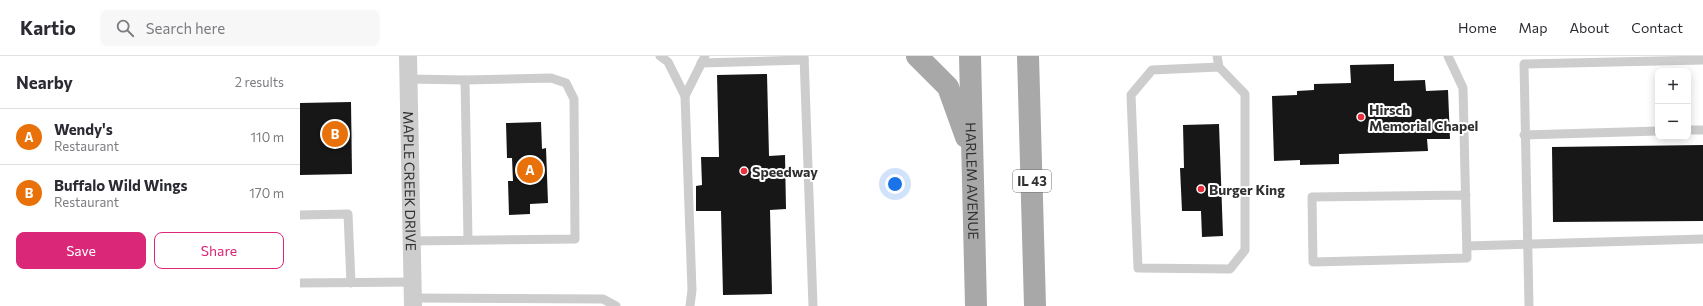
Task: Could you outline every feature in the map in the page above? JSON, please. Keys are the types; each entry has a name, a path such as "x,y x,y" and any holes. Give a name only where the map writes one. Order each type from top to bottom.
{"main road":[{"path":"917,56 948,87 973,154"},
{"name":"HARLEM AVENUE","path":"970,56 976,306"},
{"name":"IL 43","path":"1028,56 1035,306"}],"street":[{"name":"MAPLE CREEK DRIVE","path":"408,56 413,295"}],"lane":[{"path":"660,56 668,62 684,96 692,290 690,306"},
{"path":"1217,56 1219,67 1245,94 1245,250 1230,269 1138,268 1131,95 1152,70 1219,67"},
{"path":"1448,56 1463,88 1466,195 1467,258 1313,262 1312,197 1466,195"},
{"path":"684,96 703,60 804,58 814,306"},
{"path":"1529,306 1524,135 1524,64 1703,60"},
{"path":"408,79 465,80 551,78 566,82 574,99 575,239 412,241"},
{"path":"465,80 468,240"},
{"path":"1691,130 1703,130"},
{"path":"1524,135 1655,131"},
{"path":"300,215 348,214 351,282"},
{"path":"1467,246 1703,239"},
{"path":"300,282 351,282 413,295 603,300 616,306"}],"building":[{"name":"Hirsch Memorial Chapel","path":"1394,64 1394,81 1425,80 1426,91 1448,90 1450,139 1427,139 1428,151 1339,154 1339,164 1300,165 1300,160 1274,161 1272,96 1297,95 1297,91 1314,90 1314,84 1351,83 1350,65"},
{"path":"767,74 769,156 785,155 786,209 770,210 772,294 723,295 721,211 696,211 696,186 702,185 701,157 719,157 717,75"},
{"path":"351,102 352,174 300,175 300,103"},
{"path":"541,122 542,149 546,148 548,203 530,204 530,214 509,215 508,181 513,181 512,158 507,158 506,123"},
{"name":"Burger King","path":"1219,124 1223,236 1202,237 1201,211 1182,211 1180,168 1184,168 1183,125"},
{"path":"1703,145 1703,221 1553,222 1552,147"}],"place":[{"name":"Hirsch Memorial Chapel","path":"1361,117"},
{"name":"Buffalo Wild Wings","path":"335,134"},
{"name":"Wendy's","path":"530,170"},
{"name":"Speedway","path":"744,171"},
{"name":"Burger King","path":"1201,189"}]}
